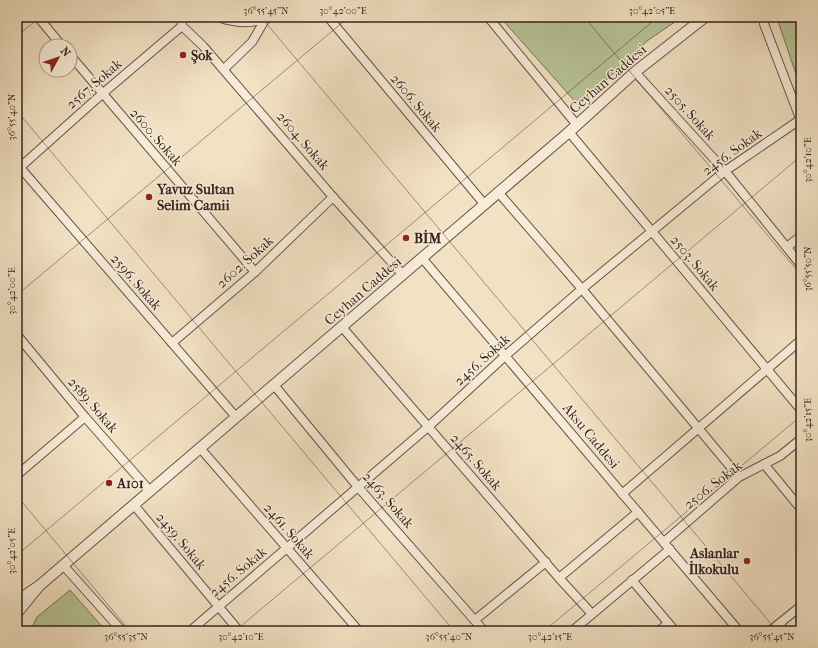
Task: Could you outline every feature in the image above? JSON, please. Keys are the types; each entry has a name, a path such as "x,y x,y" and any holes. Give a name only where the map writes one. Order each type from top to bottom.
{"street":[{"path":"38,17 55,38"},
{"path":"181,17 182,26"},
{"path":"221,17 233,21 252,21 267,18"},
{"name":"2606. Sokak","path":"328,17 485,205"},
{"name":"2503. Sokak","path":"488,17 652,231 801,410"},
{"name":"Ceyhan Caddesi","path":"17,601 39,586 485,205 635,72 704,17"},
{"path":"224,69 252,42 267,18"},
{"path":"764,24 801,120"},
{"name":"2604. Sokak","path":"182,26 204,46 333,197 403,275"},
{"name":"2567. Sokak","path":"18,167 182,26"},
{"name":"2600. Sokak","path":"78,65 255,272"},
{"name":"2505. Sokak","path":"635,72 726,171 801,265"},
{"name":"2456. Sokak","path":"190,631 428,427 505,356 582,289 726,171 801,120"},
{"name":"2596. Sokak","path":"18,167 236,417"},
{"path":"498,192 582,289 739,477"},
{"name":"2602. Sokak","path":"172,343 255,272 333,197"},
{"path":"787,247 801,236"},
{"name":"Aksu Caddesi","path":"422,258 739,631"},
{"name":"2465. Sokak","path":"342,327 559,578 592,614"},
{"name":"2589. Sokak","path":"17,335 85,417 150,491"},
{"path":"622,494 801,340"},
{"name":"2463. Sokak","path":"274,384 358,487 484,631"},
{"path":"17,475 85,417"},
{"name":"2506. Sokak","path":"664,542 739,477 780,456 801,439"},
{"name":"2461. Sokak","path":"200,448 359,631"},
{"path":"764,464 801,508"},
{"name":"2459. Sokak","path":"134,505 239,631"},
{"path":"559,578 638,512"},
{"path":"572,631 670,549"},
{"path":"475,620 546,562"},
{"path":"63,565 122,631"},
{"path":"632,580 676,631"},
{"name":"Ceyhan Caddesi","path":"17,613 39,586"},
{"path":"770,631 801,606"},
{"path":"659,631 668,623"},
{"path":"779,624 785,631"}],"green space":[{"path":"500,17 682,17 647,41 579,106"},
{"path":"790,17 801,17 801,89 778,21"},
{"path":"70,590 106,631 30,631 37,617"}],"place":[{"name":"Şok","path":"183,55"},
{"name":"Yavuz Sultan Selim Camii","path":"149,197"},
{"name":"BİM","path":"406,238"},
{"name":"A101","path":"109,483"},
{"name":"Aslanlar İlkokulu","path":"747,561"}]}
